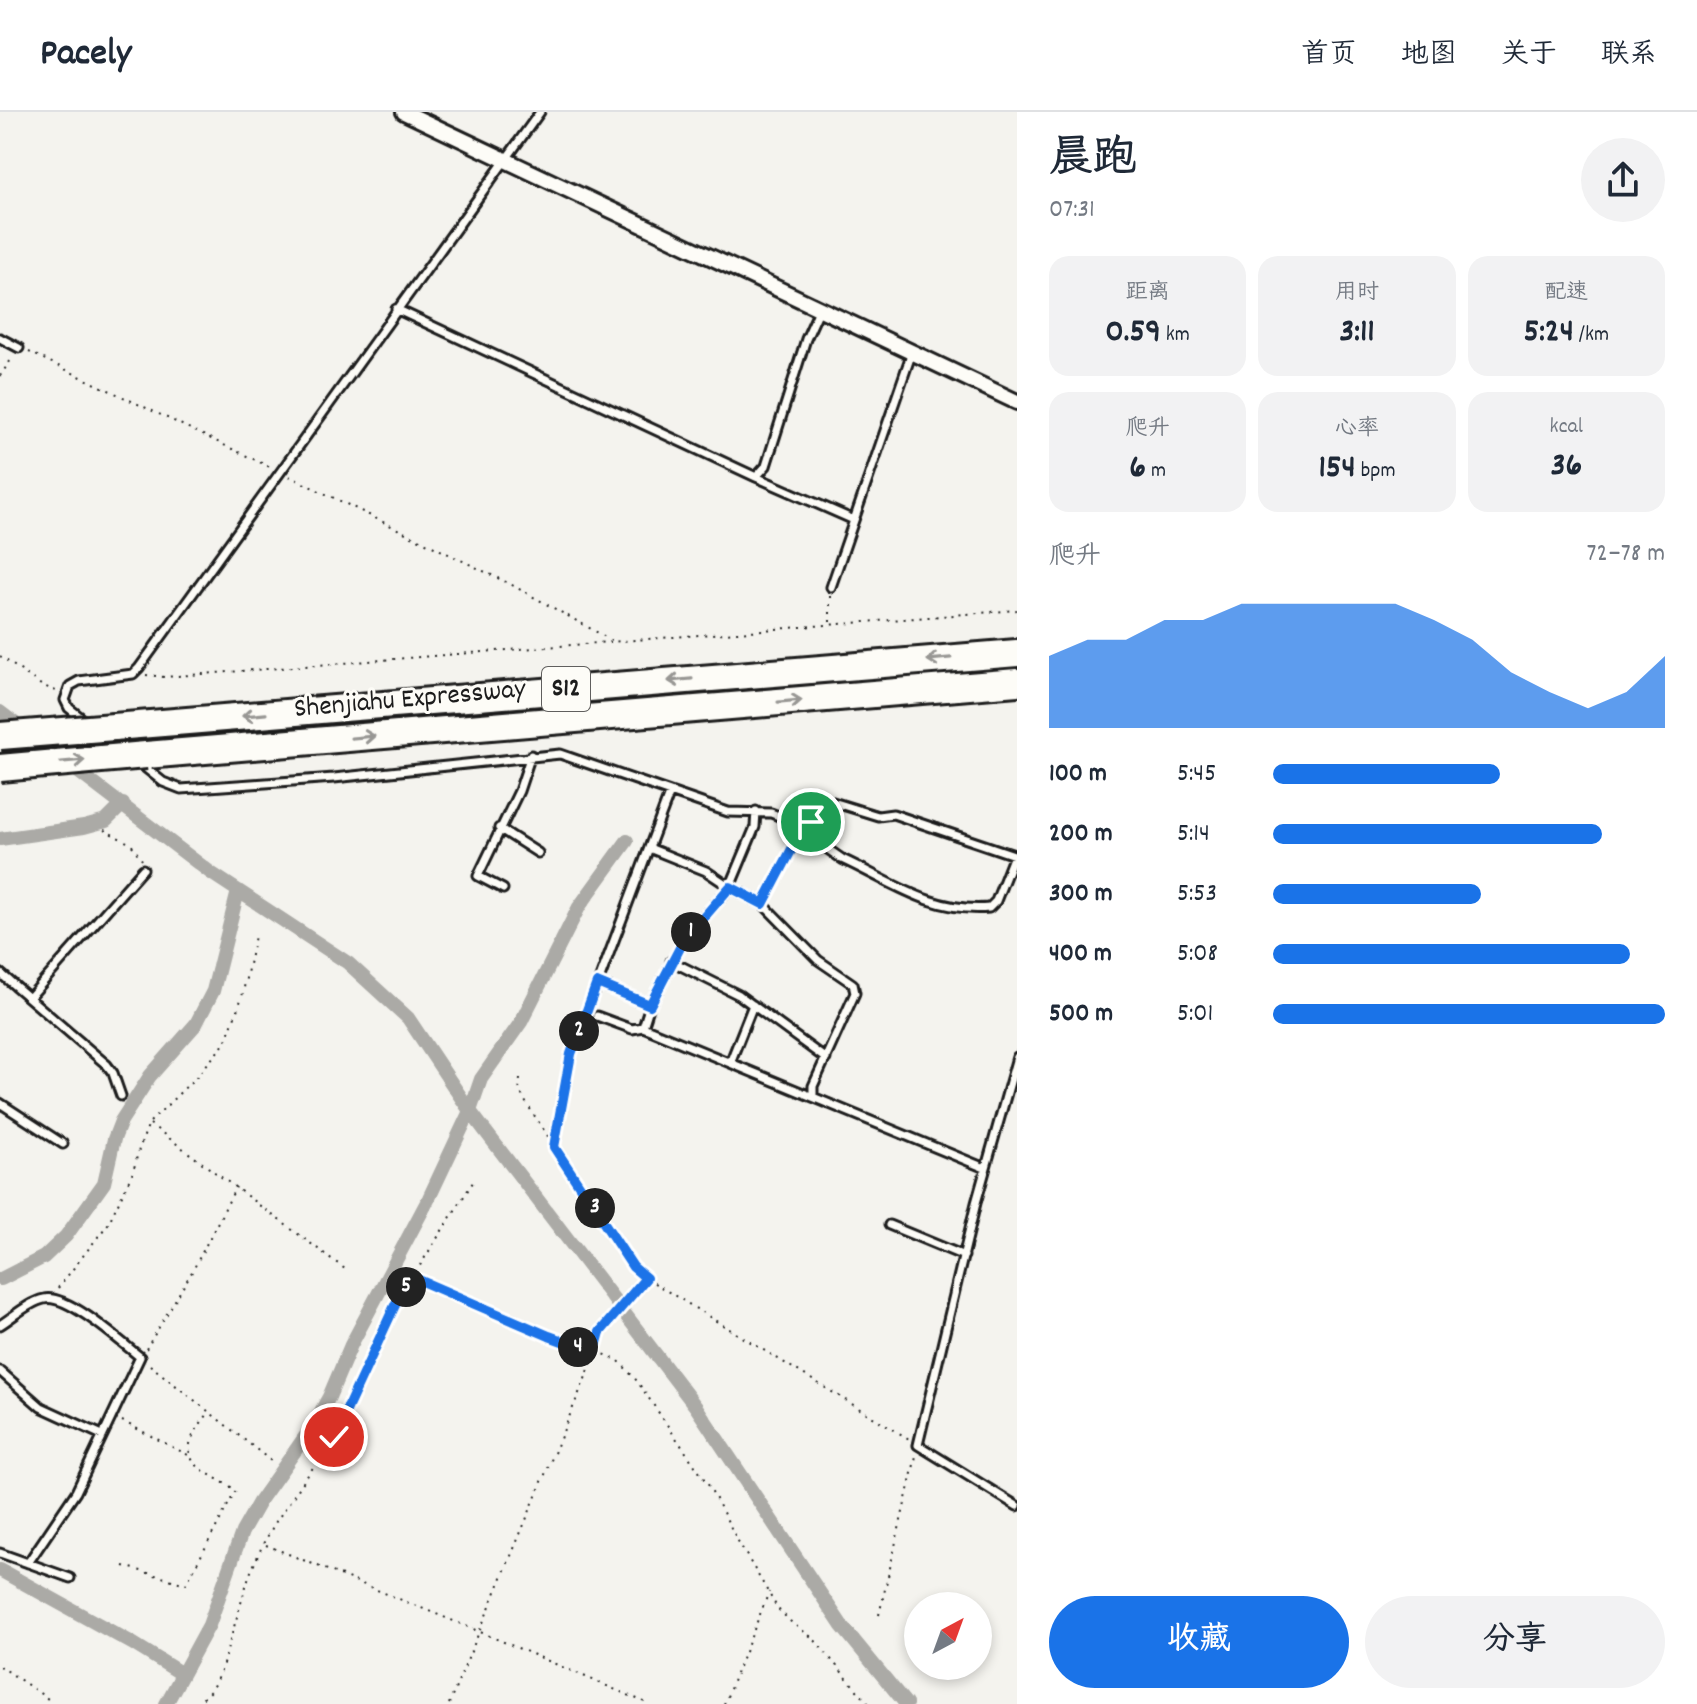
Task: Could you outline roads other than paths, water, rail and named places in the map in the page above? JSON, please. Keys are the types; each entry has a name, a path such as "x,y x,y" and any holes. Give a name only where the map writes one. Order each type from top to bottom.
{"highway":[{"name":"Shenjiahu Expressway","path":"0,736 112,736 1017,653"},
{"name":"Shenjiahu Expressway","path":"0,768 1017,682"}],"street":[{"path":"404,112 1017,402"}],"lane":[{"path":"540,112 133,674 79,681 70,686 65,700 69,708 112,736 172,788 334,778 551,753 575,757 728,812 771,813 804,826 842,859 931,902 966,910 989,908 996,901 1015,855 893,814 878,816 823,799 811,822 804,826"},
{"path":"756,477 766,466 806,339 820,308"},
{"path":"396,309 854,520"},
{"path":"0,338 19,348"},
{"path":"831,587 912,352"},
{"path":"503,889 478,876 519,791 531,755"},
{"path":"650,1005 596,987 670,792"},
{"path":"643,1027 671,961 689,933 730,887 755,827 756,811"},
{"path":"499,828 538,853"},
{"path":"649,848 706,871 763,904 818,960 853,984 855,993 813,1086 813,1096"},
{"path":"29,998 143,869"},
{"path":"671,961 753,1005 826,1059"},
{"path":"0,973 107,1065 121,1096"},
{"path":"730,1063 753,1005"},
{"path":"597,1016 632,1029 643,1027 985,1168"},
{"path":"1017,1057 985,1168 918,1445 1017,1506"},
{"path":"0,1103 63,1144"},
{"path":"889,1225 964,1256"},
{"path":"0,1325 43,1299 57,1299 140,1357 76,1492 28,1563"},
{"path":"0,1371 41,1407 102,1435"},
{"path":"0,1553 70,1578"}],"waterway":[{"path":"0,712 211,873 348,963 408,1018 470,1111 696,1407 842,1626 906,1704"},
{"path":"0,839 106,821 123,804"},
{"path":"166,1704 209,1625 242,1532 329,1397 351,1345 429,1198 470,1111 481,1079 521,1022 579,907 627,841"},
{"path":"1,1279 44,1257 66,1236 104,1183 121,1121 150,1076 196,1024 213,991 238,891"},
{"path":"0,1570 182,1674"}]}
